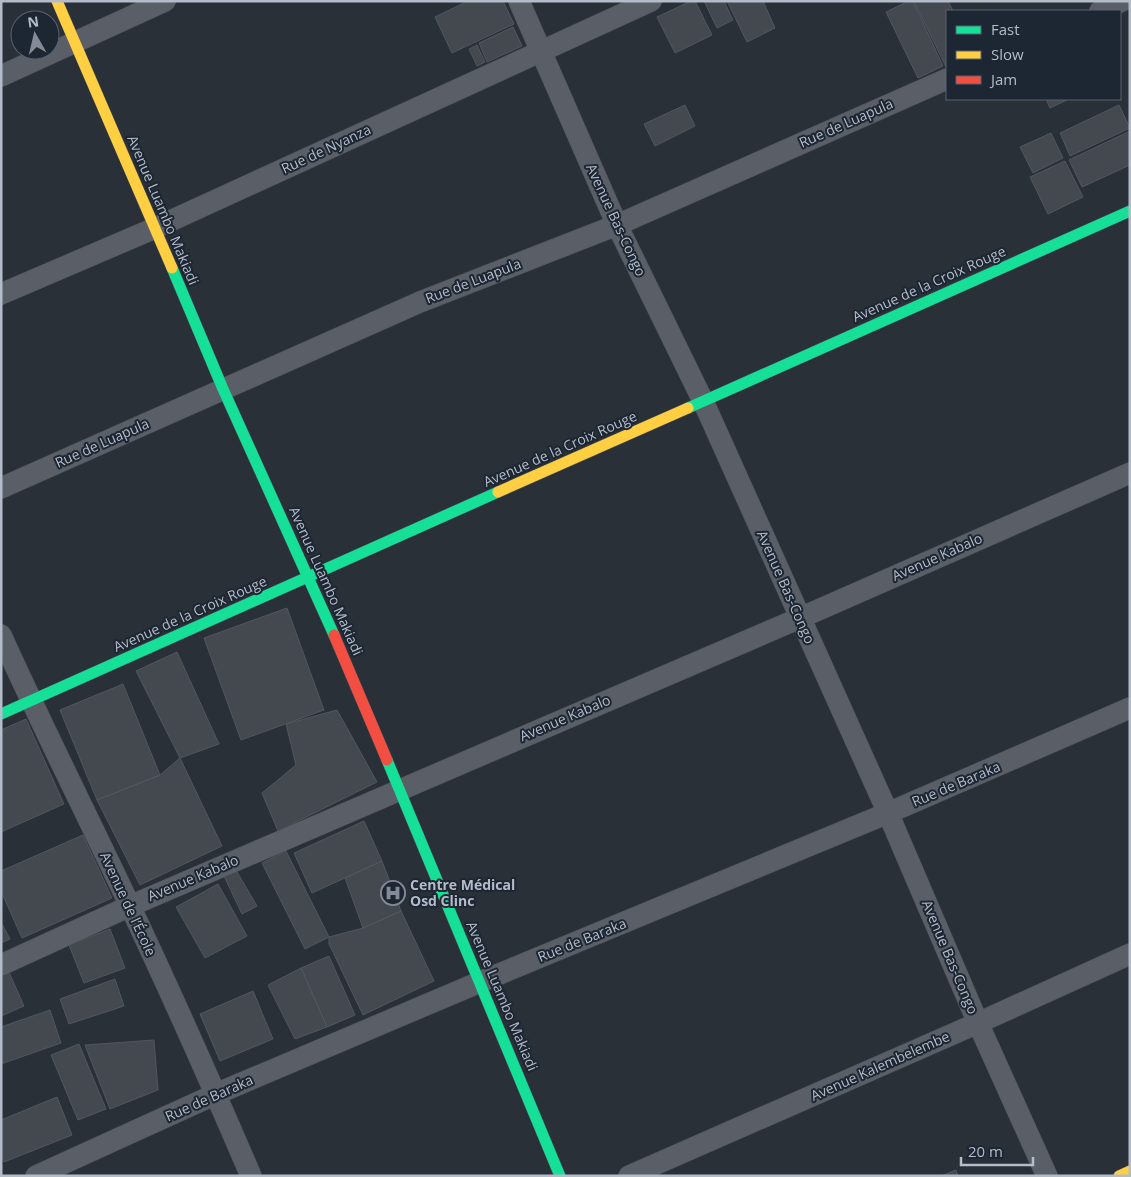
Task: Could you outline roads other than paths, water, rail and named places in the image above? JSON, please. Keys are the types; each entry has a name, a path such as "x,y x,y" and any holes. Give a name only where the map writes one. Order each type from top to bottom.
{"main road":[{"name":"Avenue Luambo Makiadi","path":"57,1 223,389 309,578 560,1176"},
{"name":"Avenue de la Croix Rouge","path":"1,714 1130,212"},
{"path":"1119,1176 1130,1171"}],"street":[{"path":"1,76 165,1"},
{"name":"Avenue Bas-Congo","path":"519,1 617,225 704,402 888,813 978,1023 1047,1176"},
{"name":"Rue de Nyanza","path":"1,294 155,228 651,1"},
{"path":"1102,10 1122,1"},
{"name":"Rue de Luapula","path":"1,488 420,302 617,225 946,79"},
{"name":"Avenue Kabalo","path":"1,965 130,906 800,618 1130,472"},
{"name":"Avenue de l’École","path":"1,635 130,906 216,1094 251,1176"},
{"name":"Rue de Baraka","path":"36,1176 216,1094 888,813 1130,708"},
{"name":"Avenue Kalembelembe","path":"629,1176 978,1023 1130,954"}],"place":[{"name":"Centre Médical Osd Clinc","path":"393,893"}]}
